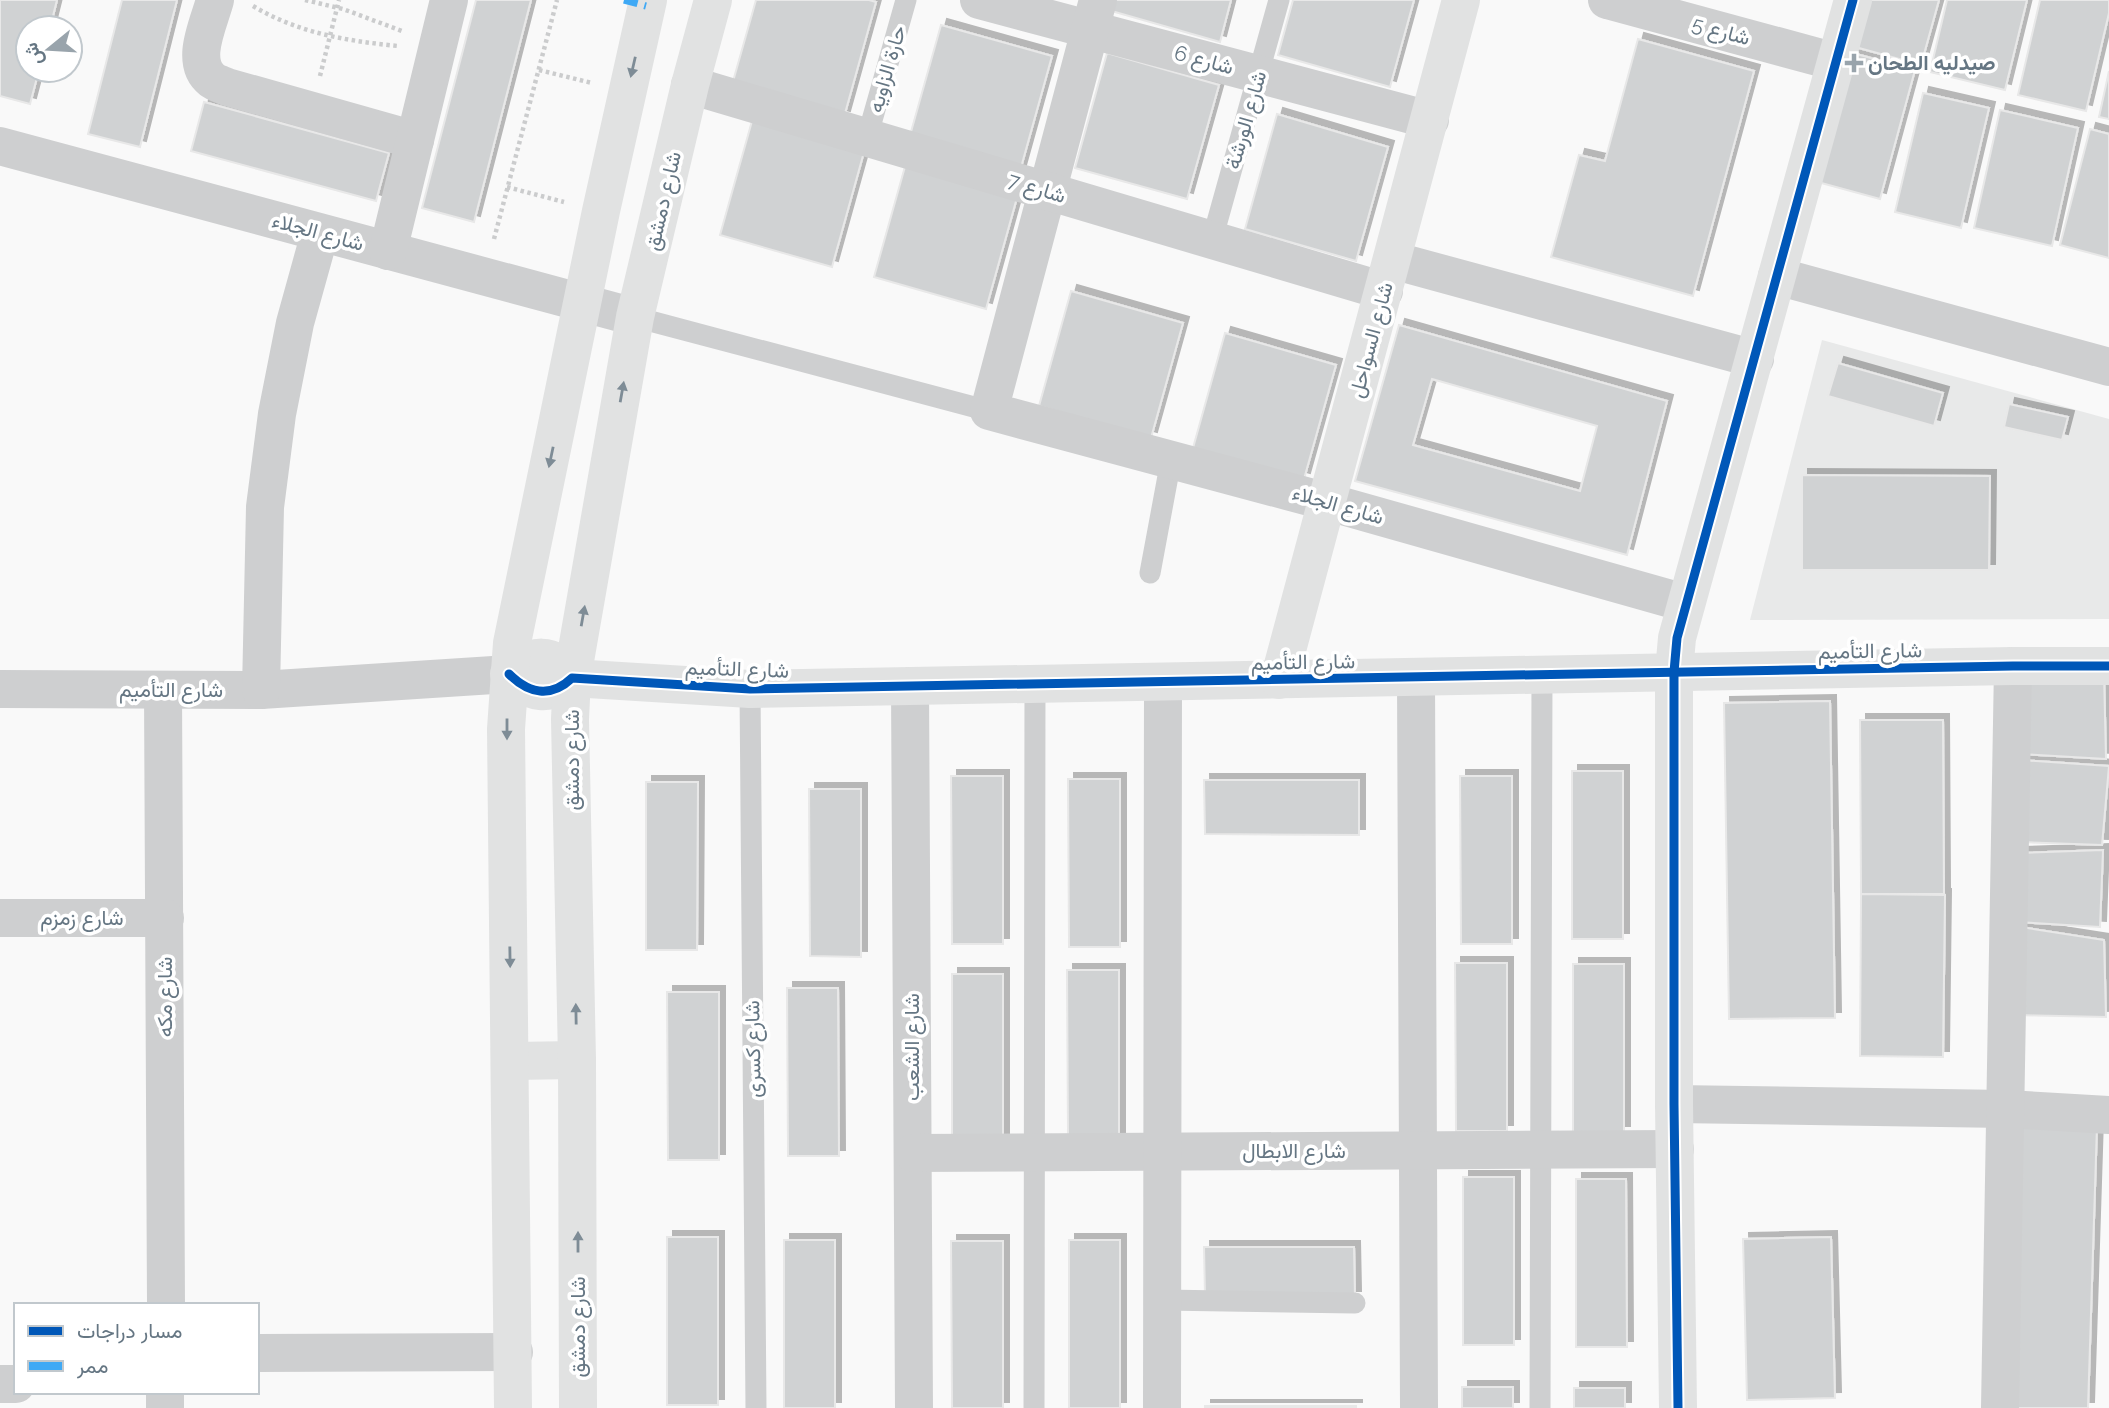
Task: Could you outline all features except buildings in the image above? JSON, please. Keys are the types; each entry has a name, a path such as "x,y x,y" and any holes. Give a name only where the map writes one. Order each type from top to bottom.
{"street":[{"path":"388,251 449,0"},
{"name":"شارع دمشق","path":"578,1408 577,1060 570,719 572,678 635,317 713,0"},
{"name":"شارع 6","path":"979,0 1094,15 1258,74 1430,120"},
{"name":"شارع السواحل","path":"1279,680 1461,0"},
{"name":"شارع 5","path":"1606,0 1836,62"},
{"path":"1678,1408 1674,1104 1674,672 1677,638 1853,0"},
{"path":"233,2 200,56 203,69 212,80 227,87 415,140"},
{"path":"513,1408 512,1061 506,729 509,674 512,643 627,91 639,2"},
{"path":"989,411 1094,15"},
{"name":"شارع 7","path":"690,85 1212,240 1388,276 1755,359"},
{"name":"شارع الجلاء","path":"0,146 635,317"},
{"path":"261,690 265,507 277,414 295,323 320,233"},
{"path":"1777,276 2109,367"},
{"name":"شارع الجلاء","path":"989,411 1328,502 1685,603"},
{"name":"شارع التأميم","path":"0,689 261,690 509,674 530,659 542,657 555,660 565,667 572,678 750,689 2013,666 2109,667"},
{"path":"2000,1408 2013,666"},
{"path":"1416,678 1419,1408"},
{"path":"1162,1408 1163,682"},
{"name":"شارع الشعب","path":"910,686 915,1408"},
{"name":"شارع مكه","path":"163,690 166,1303"},
{"name":"شارع زمزم","path":"0,918 165,918"},
{"path":"512,1061 577,1060"},
{"path":"1674,1104 2006,1109 2109,1115"},
{"name":"شارع الابطال","path":"913,1153 1675,1149"},
{"path":"259,1353 514,1352"}],"lane":[{"name":"حارة الزاويه","path":"867,138 906,0"},
{"name":"شارع الورشة","path":"1212,240 1279,0"},
{"path":"635,317 989,411"},
{"path":"1150,573 1171,460"},
{"path":"1540,1408 1542,675"},
{"path":"1034,1408 1035,684"},
{"name":"شارع كسرى","path":"750,689 756,1408"},
{"path":"1163,1300 1355,1303"}],"path":[{"path":"305,0 384,22 438,48"},
{"path":"310,111 339,0"},
{"path":"484,277 557,0"},
{"path":"233,2 330,38 402,47 438,48"},
{"path":"539,70 627,91"},
{"path":"508,187 601,211"}],"shaded area":[{"path":"1822,340 2109,419 2109,619 1750,620"}],"marked path":[{"path":"624,0 646,6"}],"cycle path":[{"path":"1678,1408 1674,1104 1674,672 1677,638 1853,0"},
{"path":"509,674 524,686 548,691 572,678 750,689 2109,666"}],"place":[{"name":"صيدليه الطحان","path":"1854,63"}]}
